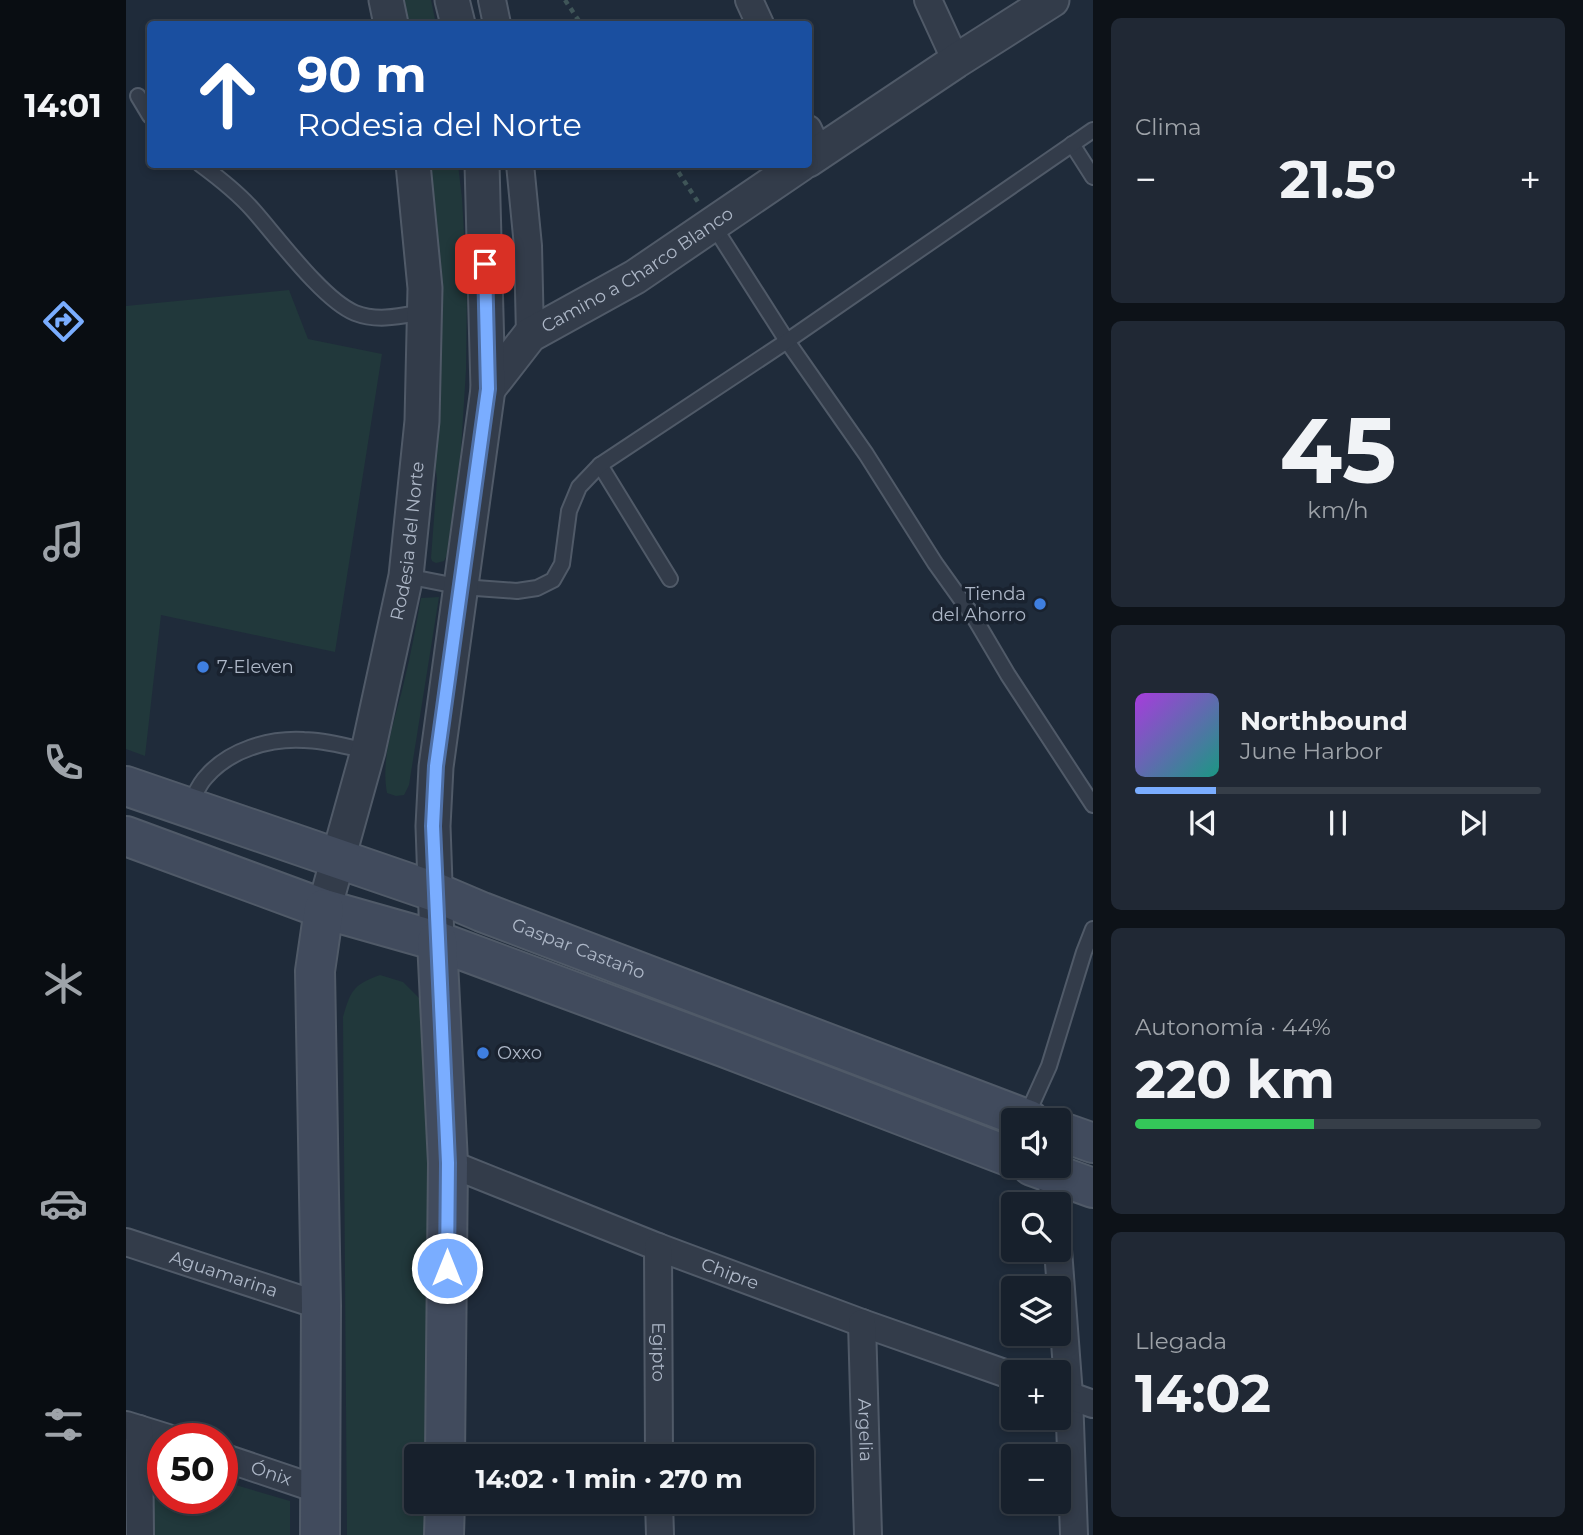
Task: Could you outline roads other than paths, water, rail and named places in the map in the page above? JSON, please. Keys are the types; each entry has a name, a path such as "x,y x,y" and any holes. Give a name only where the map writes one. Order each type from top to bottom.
{"main road":[{"name":"Gaspar Castaño","path":"126,786 435,892 1001,1136"},
{"name":"Gaspar Castaño","path":"126,836 324,909 437,941 726,1048 1001,1139"},
{"path":"320,1535 321,1306 316,971 324,909"},
{"path":"437,941 448,1163 445,1444"},
{"name":"Gaspar Castaño","path":"1071,1145 1093,1143"},
{"name":"Gaspar Castaño","path":"1071,1174 1093,1188"},
{"path":"444,1535 445,1514"}],"street":[{"path":"386,0 390,21"},
{"path":"452,0 456,21"},
{"path":"492,0 496,21"},
{"path":"749,0 759,21"},
{"path":"928,0 957,61"},
{"name":"Camino a Charco Blanco","path":"812,149 1052,0"},
{"name":"Rodesia del Norte","path":"324,909 368,751 406,576 422,421 425,288 413,168"},
{"path":"437,941 433,826 436,766 488,389 482,168"},
{"path":"520,168 528,246 530,335"},
{"name":"Camino a Charco Blanco","path":"488,389 530,335 635,277 713,225 787,168"},
{"name":"Chipre","path":"448,1163 658,1247 1001,1372"},
{"name":"Aguamarina","path":"126,1242 321,1306"},
{"name":"Egipto","path":"658,1247 659,1444"},
{"path":"1059,1262 1074,1397 1074,1535"},
{"name":"Argelia","path":"862,1323 868,1535"},
{"path":"132,1427 140,1535"},
{"name":"Ónix","path":"238,1462 320,1490"},
{"path":"659,1514 660,1535"}],"lane":[{"path":"138,96 147,111"},
{"path":"406,576 462,587 517,591 537,588 553,580 562,564 569,512 579,487 600,465 787,341 1093,130"},
{"path":"1072,144 1093,177"},
{"path":"206,168 250,207 337,302 370,317 383,318 424,312"},
{"path":"713,225 787,341 866,454 935,563 975,619 1008,675 1093,805"},
{"path":"600,465 670,579"},
{"path":"188,806 205,778 216,767 255,746 282,740 306,740 368,751"},
{"path":"1040,1108 1049,1066 1083,952 1093,929"}],"place":[{"name":"Tienda del Ahorro","path":"1040,604"},
{"name":"7-Eleven","path":"203,667"},
{"name":"Oxxo","path":"483,1053"}]}
